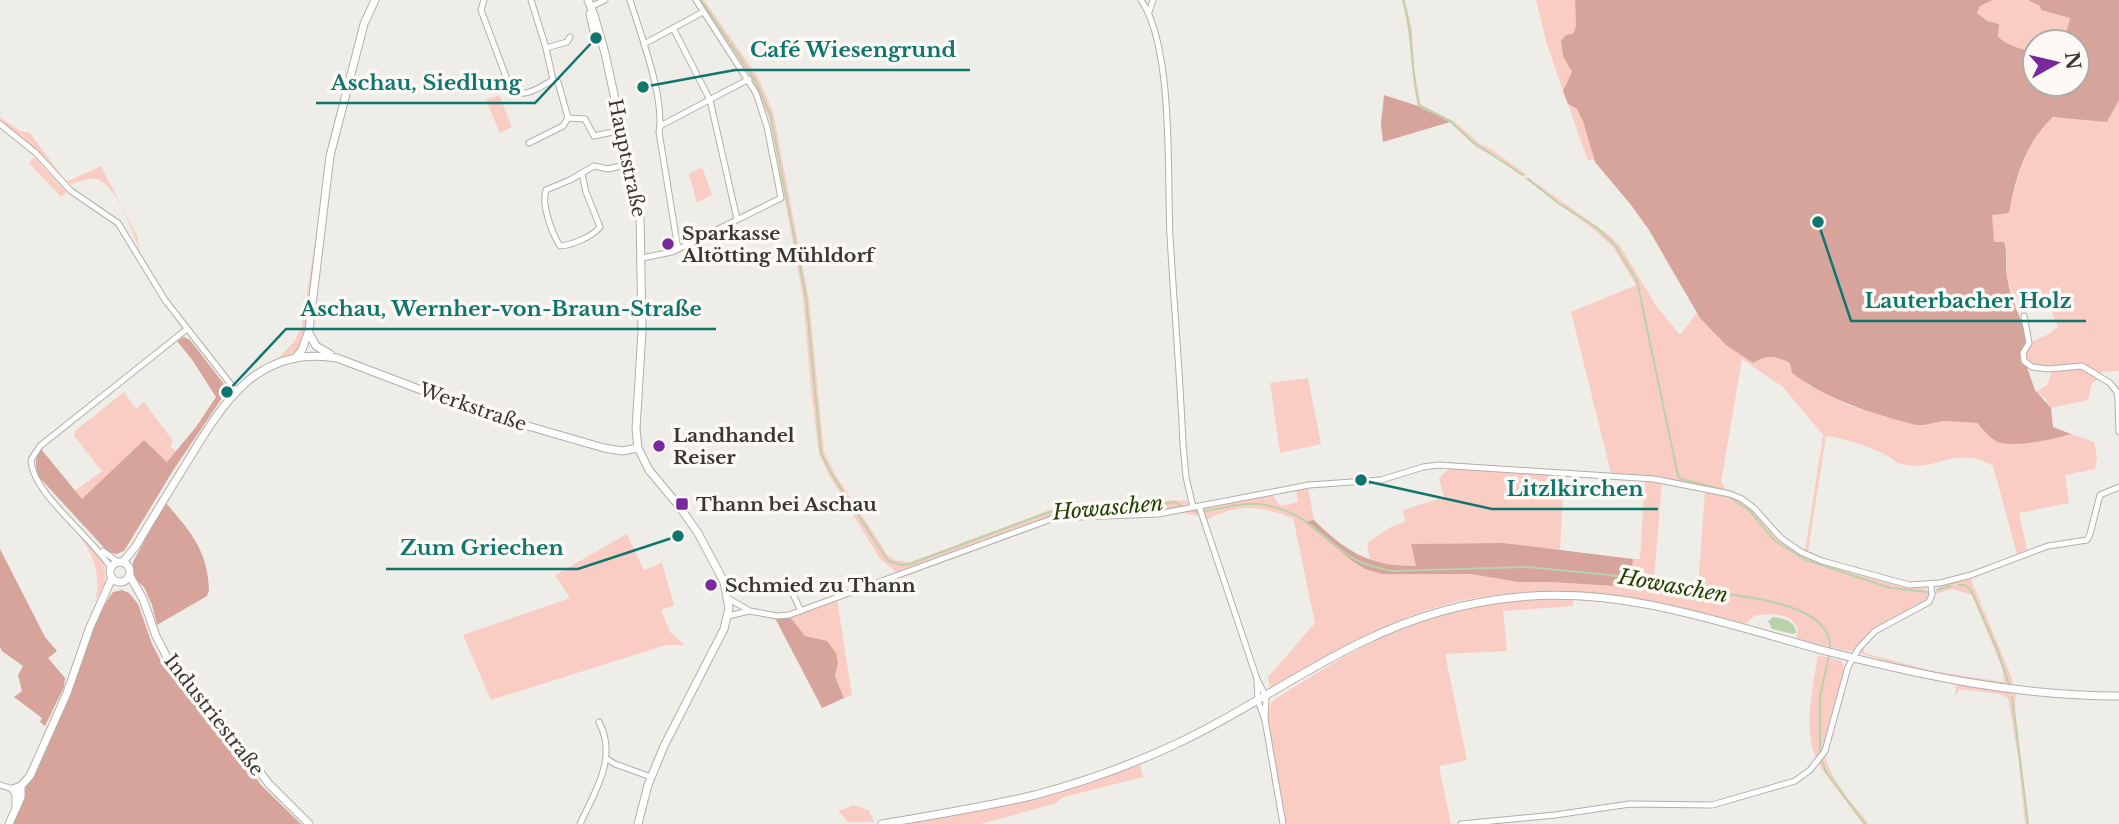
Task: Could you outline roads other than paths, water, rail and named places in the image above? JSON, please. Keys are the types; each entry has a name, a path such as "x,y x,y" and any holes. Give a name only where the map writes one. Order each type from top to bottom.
{"street":[{"path":"310,356 309,332 330,156 364,24 375,0"},
{"path":"484,0 481,9 502,76 511,90 521,95 553,80"},
{"path":"531,0 553,80"},
{"path":"589,4 606,0"},
{"path":"630,0 644,44 662,125 659,132 678,249"},
{"path":"642,258 678,249 781,198 764,113 748,79 696,0"},
{"path":"1141,0 1149,12 1158,44 1163,78 1184,453 1195,507 1202,516 1257,678 1266,697 1265,720"},
{"path":"1149,12 1153,0"},
{"name":"Hauptstraße","path":"589,4 597,24 640,215 642,354 636,429 638,448"},
{"path":"644,44 703,12"},
{"path":"673,28 710,100 737,219"},
{"path":"546,48 567,42 570,37"},
{"path":"662,125 748,79"},
{"path":"529,143 563,126 568,118 558,82 553,80"},
{"path":"568,118 585,119 594,136 622,130"},
{"path":"0,124 36,153 71,191 118,223 165,300 236,391"},
{"path":"582,174 600,227 593,234 569,245 560,246 549,218 544,194 548,189 596,166 608,169 629,164"},
{"path":"2024,316 2029,343 2023,353 2024,361 2032,367 2049,369 2082,366 2110,383 2118,400 2119,432"},
{"path":"121,580 97,547 47,495 31,466 33,453 187,329"},
{"path":"309,332 320,350 337,358"},
{"path":"294,358 302,350 309,332"},
{"name":"Werkstraße","path":"123,563 226,401 258,373 294,358 337,358 466,407 521,424 611,450 638,448"},
{"path":"638,448 649,471 679,506 704,543 724,582 729,599 728,616 651,776 638,824"},
{"path":"729,599 750,611 782,616 1054,518 1146,515 1317,483 1381,480 1438,465 1654,479 1723,492 1742,499 1754,508 1788,544 1822,561 1897,583 1931,586 1971,575 2048,546 2087,540 2100,495 2119,487"},
{"path":"97,547 123,563"},
{"path":"111,568 123,563"},
{"path":"17,788 30,776 67,693 90,627 103,601 121,580 123,563"},
{"name":"Industriestraße","path":"121,580 139,593 169,661 224,723 269,784 309,824"},
{"path":"759,586 776,591 787,586 801,611"},
{"path":"1461,824 1555,815 1630,804 1712,805 1786,786 1802,776 1821,756 1853,658 1863,642 1875,631 1928,602 1932,595 1931,586"},
{"path":"882,824 1003,802 1093,777 1180,742 1258,702 1331,658 1396,626 1450,608 1516,597 1576,595 1632,601 1706,617 1898,670 1990,687 2119,696"},
{"path":"728,616 750,611"},
{"path":"1257,678 1258,702 1265,720 1283,824"},
{"path":"580,824 601,779 607,759 606,738 599,722"},
{"path":"607,759 651,776"},
{"path":"0,785 17,788"},
{"path":"9,824 21,797 17,788"}],"waterway":[{"name":"Howaschen","path":"701,0 755,80 770,114 806,297 821,453 888,561 910,564 1049,512 1074,508 1147,507 1175,502 1183,507"},
{"path":"1403,0 1419,105 1450,121 1474,143 1523,175"},
{"path":"1528,179 1558,203 1596,227 1615,245 1637,281 1678,476 1721,489"},
{"path":"1731,498 1750,511 1775,541 1806,560 1891,588 1927,592"},
{"name":"Howaschen","path":"1205,511 1245,504 1274,507 1300,518 1356,560 1392,571 1527,567 1610,575 1765,600 1807,614 1824,628 1830,647"},
{"name":"Howaschen","path":"1188,510 1199,512"},
{"path":"1959,585 1965,585 1971,590 2009,684"},
{"path":"1937,590 1951,586"},
{"name":"Howaschen","path":"1820,753 1820,696 1829,656"},
{"path":"2012,697 2028,824"},
{"name":"Howaschen","path":"1821,759 1826,772 1865,824"}],"place":[{"name":"Aschau, Siedlung","path":"596,38"},
{"name":"Café Wiesengrund","path":"643,87"},
{"name":"Lauterbacher Holz","path":"1818,222"},
{"name":"Sparkasse Altötting Mühldorf","path":"668,244"},
{"name":"Aschau, Wernher-von-Braun-Straße","path":"227,392"},
{"name":"Landhandel Reiser","path":"659,446"},
{"name":"Litzlkirchen","path":"1361,480"},
{"name":"Thann bei Aschau","path":"682,504"},
{"name":"Zum Griechen","path":"678,536"},
{"name":"Schmied zu Thann","path":"711,585"}]}
